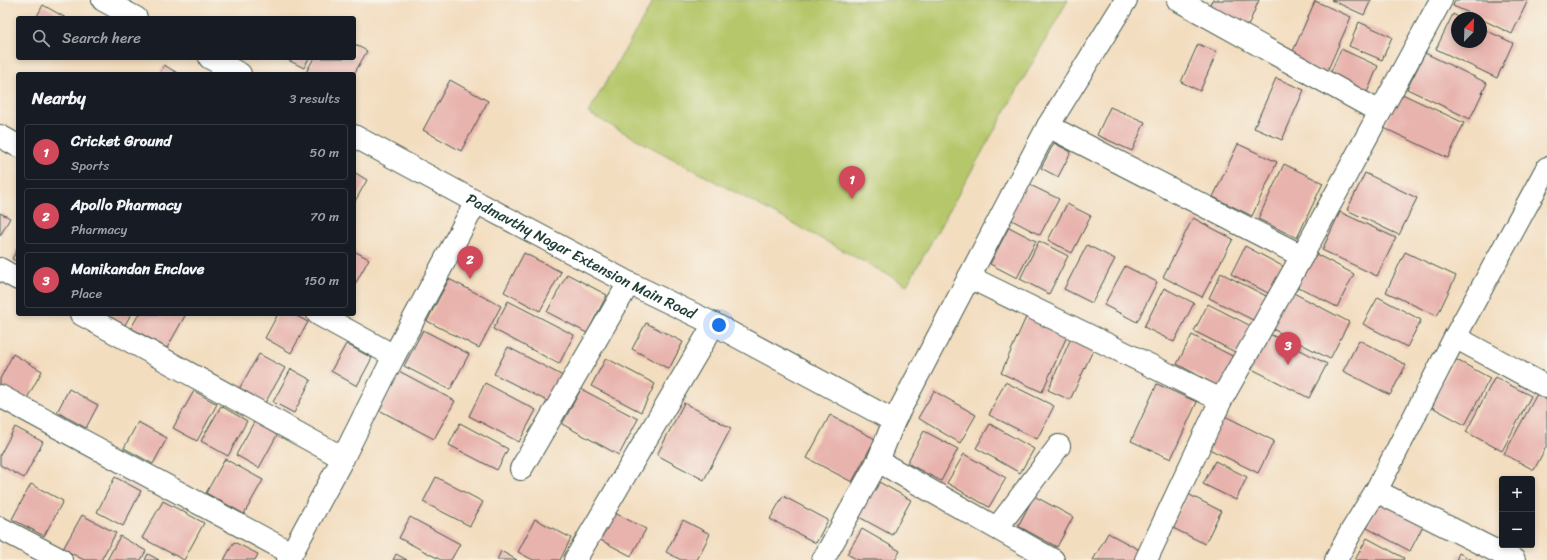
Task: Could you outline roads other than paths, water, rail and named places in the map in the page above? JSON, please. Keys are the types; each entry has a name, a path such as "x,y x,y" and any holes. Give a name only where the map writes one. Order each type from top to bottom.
{"street":[{"path":"103,0 132,16"},
{"path":"823,560 878,461 894,420 1048,126 1126,0"},
{"path":"1178,0 1380,112"},
{"path":"1146,560 1221,400 1302,256 1441,0"},
{"path":"214,60 236,72"},
{"path":"1048,126 1302,256"},
{"path":"0,136 16,145"},
{"name":"Padmavthy Nagar Extension Main Road","path":"356,137 629,283 714,324 894,420"},
{"path":"1336,560 1352,530 1376,491 1456,337 1541,194 1547,168"},
{"path":"0,396 289,557 343,458 394,356 476,202"},
{"path":"0,269 16,278"},
{"path":"969,277 1221,400"},
{"path":"521,469 629,283"},
{"path":"85,316 343,458"},
{"path":"322,316 394,356"},
{"path":"575,560 714,324"},
{"path":"1456,337 1547,387"},
{"path":"997,528 1059,446"},
{"path":"878,461 1052,560"},
{"path":"1376,491 1514,560"},
{"path":"0,528 61,560"}],"place":[{"name":"Cricket Ground","path":"852,199"},
{"name":"Apollo Pharmacy","path":"470,279"},
{"name":"Manikandan Enclave","path":"1288,365"}]}
